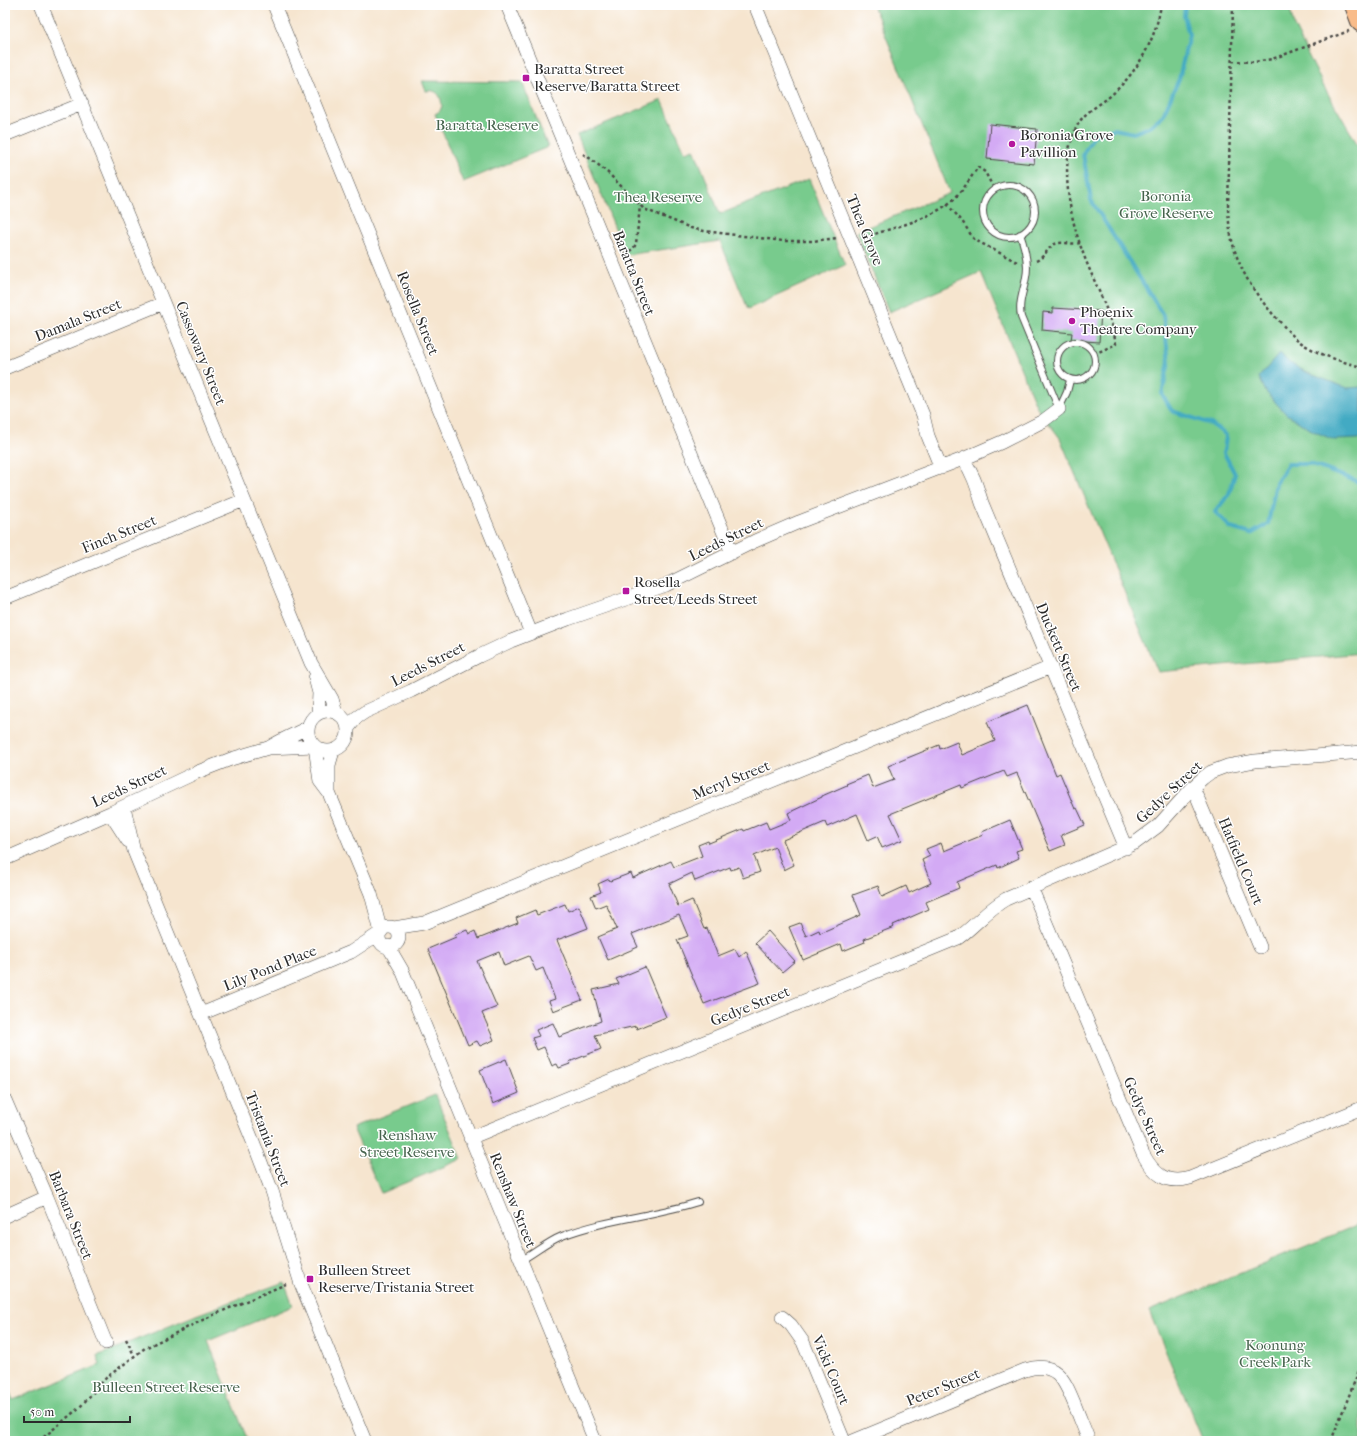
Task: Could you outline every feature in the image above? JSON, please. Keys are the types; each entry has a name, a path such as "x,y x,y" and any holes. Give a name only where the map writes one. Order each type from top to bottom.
{"highway":[{"path":"1356,5 1358,25"}],"street":[{"name":"Cassowary Street","path":"41,5 311,662 338,712"},
{"name":"Rosella Street","path":"274,5 531,633"},
{"name":"Baratta Street","path":"507,5 732,553"},
{"name":"Thea Grove","path":"755,5 923,415 928,436 941,468"},
{"path":"5,135 82,104"},
{"name":"Damala Street","path":"5,368 163,303"},
{"name":"Leeds Street","path":"348,727 364,712 411,691 478,656 531,633 666,585 755,541 799,522 963,460 1034,426 1050,417 1059,409"},
{"name":"Duckett Street","path":"963,460 970,470 977,485 982,504 1126,848"},
{"name":"Finch Street","path":"5,598 244,500"},
{"path":"311,662 319,693 318,713"},
{"name":"Meryl Street","path":"392,944 424,923 1050,667"},
{"name":"Leeds Street","path":"338,712 384,703"},
{"path":"330,710 338,712 344,717 348,727 347,739 344,744 333,751 321,750 310,740 308,727 313,716 318,713 330,710"},
{"name":"Leeds Street","path":"268,748 308,727"},
{"path":"315,746 320,781 329,793 386,930"},
{"name":"Leeds Street","path":"5,859 124,807 203,770 231,759 268,748 315,746"},
{"path":"329,793 329,765 333,751"},
{"name":"Gedye Street","path":"470,1138 949,942 966,932 999,903 1031,887 1126,848 1148,835 1193,787 1212,772 1240,763 1362,752"},
{"name":"Hatfield Court","path":"1193,787 1260,947"},
{"name":"Tristania Street","path":"124,807 134,852"},
{"name":"Tristania Street","path":"110,813 134,852 266,1173 301,1284 365,1441"},
{"name":"Gedye Street","path":"1031,887 1143,1154 1150,1166 1160,1175 1175,1181 1190,1178 1362,1108"},
{"name":"Meryl Street","path":"386,930 424,923"},
{"path":"386,930 398,932 399,938 392,944 380,941 386,930"},
{"name":"Lily Pond Place","path":"201,1014 352,952 386,930"},
{"name":"Lily Pond Place","path":"352,952 392,944"},
{"name":"Renshaw Street","path":"392,944 520,1261 595,1441"},
{"name":"Barbara Street","path":"5,1100 47,1197 106,1343"},
{"path":"5,1216 47,1197"},
{"name":"Vicki Court","path":"782,1317 791,1325 803,1342 844,1441"},
{"name":"Peter Street","path":"853,1441 1026,1370 1040,1367 1047,1368 1058,1373 1063,1379 1089,1441"}],"lane":[{"path":"1009,184 1024,189 1030,195 1035,209 1034,217 1031,224 1020,234 1012,236 997,234 986,223 982,208 984,200 994,188 1009,184"},
{"path":"1020,234 1027,262 1026,278 1020,299 1021,317 1059,409"},
{"path":"1073,343 1079,343 1090,348 1094,354 1095,365 1088,376 1077,381 1070,380 1060,372 1058,366 1059,354 1062,348 1073,343"},
{"path":"1059,409 1067,392 1070,380"},
{"path":"520,1261 562,1236 585,1228 698,1202"}],"path":[{"path":"1094,354 1116,344 1112,325 1080,243 1073,217 1067,179 1069,152 1076,130 1085,115 1116,91 1139,65 1152,40 1161,5"},
{"path":"1233,5 1228,224 1235,254 1259,297 1294,336 1309,348 1326,356 1362,367"},
{"path":"1232,61 1264,61 1272,59 1358,25"},
{"path":"583,154 610,175 640,206 647,210 677,223 704,231 764,239 797,241 836,239 862,228 865,236 869,236 928,216 947,204 959,193 978,167 985,172 994,188"},
{"path":"947,204 962,221 973,238 1016,262 1037,261 1057,243 1070,245 1080,243"},
{"path":"624,254 633,249 636,244 640,206"},
{"path":"39,1441 80,1407 106,1378 145,1348 172,1333 286,1284"},
{"path":"126,1338 134,1355"},
{"path":"1331,1441 1362,1363"}],"green space":[{"name":"Boronia Grove Reserve","path":"873,5 1289,5 1294,26 1324,87 1362,152 1362,653 1158,672 1060,438 1037,408 981,272 889,312 856,232 950,193"},
{"name":"Baratta Reserve","path":"422,81 522,82 548,147 463,182 435,114 440,111 442,106 440,96 436,92 426,91"},
{"name":"Thea Reserve","path":"662,100 685,152 694,149 720,214 809,179 845,265 748,309 720,241 626,255 577,135"},
{"name":"Renshaw Street Reserve","path":"435,1095 462,1159 381,1193 353,1128"},
{"name":"Koonung Creek Park","path":"1362,1223 1362,1441 1203,1441 1149,1311"},
{"name":"Bulleen Street Reserve","path":"284,1282 293,1306 208,1341 248,1441 5,1441 5,1381 13,1400 100,1365 97,1356 196,1315"}],"water":[{"path":"1280,353 1288,362 1308,373 1347,388 1362,387 1362,435 1358,439 1334,440 1313,431 1286,414 1266,392 1259,377"}],"building":[{"name":"Boronia Grove Pavillion","path":"990,124 1037,129 1034,164 987,159"},
{"name":"Phoenix Theatre Company","path":"1053,308 1101,311 1099,342 1071,340 1072,333 1042,330 1043,312 1053,313"},
{"path":"1028,705 1056,775 1060,773 1075,809 1077,808 1085,825 1061,835 1065,845 1050,851 1017,773 1007,777 1004,771 962,788 961,785 890,814 902,840 882,848 877,836 868,840 857,814 827,827 825,822 783,840 794,865 784,870 775,847 754,856 760,872 743,878 739,867 731,870 730,867 695,881 692,873 669,884 678,906 692,900 704,929 707,928 718,956 735,949 739,957 746,951 760,983 704,1004 677,940 688,936 679,915 632,934 638,947 608,960 598,937 617,929 606,904 596,908 591,896 601,892 598,884 609,879 610,881 631,873 633,878 671,861 674,867 702,856 698,845 708,841 709,843 743,829 744,831 766,822 769,829 791,820 788,813 847,785 846,784 868,775 873,788 894,780 888,766 939,745 940,749 957,742 962,755 995,741 987,722"},
{"path":"1010,820 1022,849 1016,851 1019,858 998,868 997,865 957,882 959,888 926,902 929,909 893,925 894,927 864,939 865,942 843,951 841,944 803,960 789,927 800,923 806,936 819,930 820,933 861,915 853,895 878,886 882,897 906,886 909,893 931,883 922,860 930,856 926,849 941,843 944,851 983,835 982,832"},
{"path":"565,904 568,911 579,906 588,928 557,940 582,1000 553,1011 549,1001 555,999 543,968 536,971 529,956 504,966 499,952 477,961 497,1007 482,1013 494,1040 480,1046 477,1041 468,1045 428,949 456,937 455,935 467,930 469,934 475,931 478,939 518,923 516,918 535,910 537,915"},
{"path":"768,931 795,961 782,972 755,943"},
{"path":"645,967 666,1017 637,1029 636,1026 595,1035 601,1049 569,1062 570,1064 559,1068 557,1064 552,1066 544,1047 537,1050 532,1038 539,1036 536,1030 553,1023 559,1037 601,1021 593,990 619,984 616,979"},
{"path":"506,1059 519,1093 493,1104 480,1070"}],"waterway":[{"path":"1185,5 1184,16 1189,35 1179,79 1163,115 1149,127 1134,133 1114,129 1094,135 1083,154 1091,200 1163,315 1169,362 1162,394 1172,411 1211,424 1226,435 1224,453 1235,474 1229,494 1215,512 1231,528 1251,534 1268,524 1276,483 1288,464 1310,464 1362,483"}],"place":[{"name":"Baratta Street Reserve/Baratta Street","path":"526,78"},
{"name":"Boronia Grove Pavillion","path":"1012,144"},
{"name":"Phoenix Theatre Company","path":"1072,321"},
{"name":"Rosella Street/Leeds Street","path":"626,591"},
{"name":"Bulleen Street Reserve/Tristania Street","path":"310,1279"}]}
